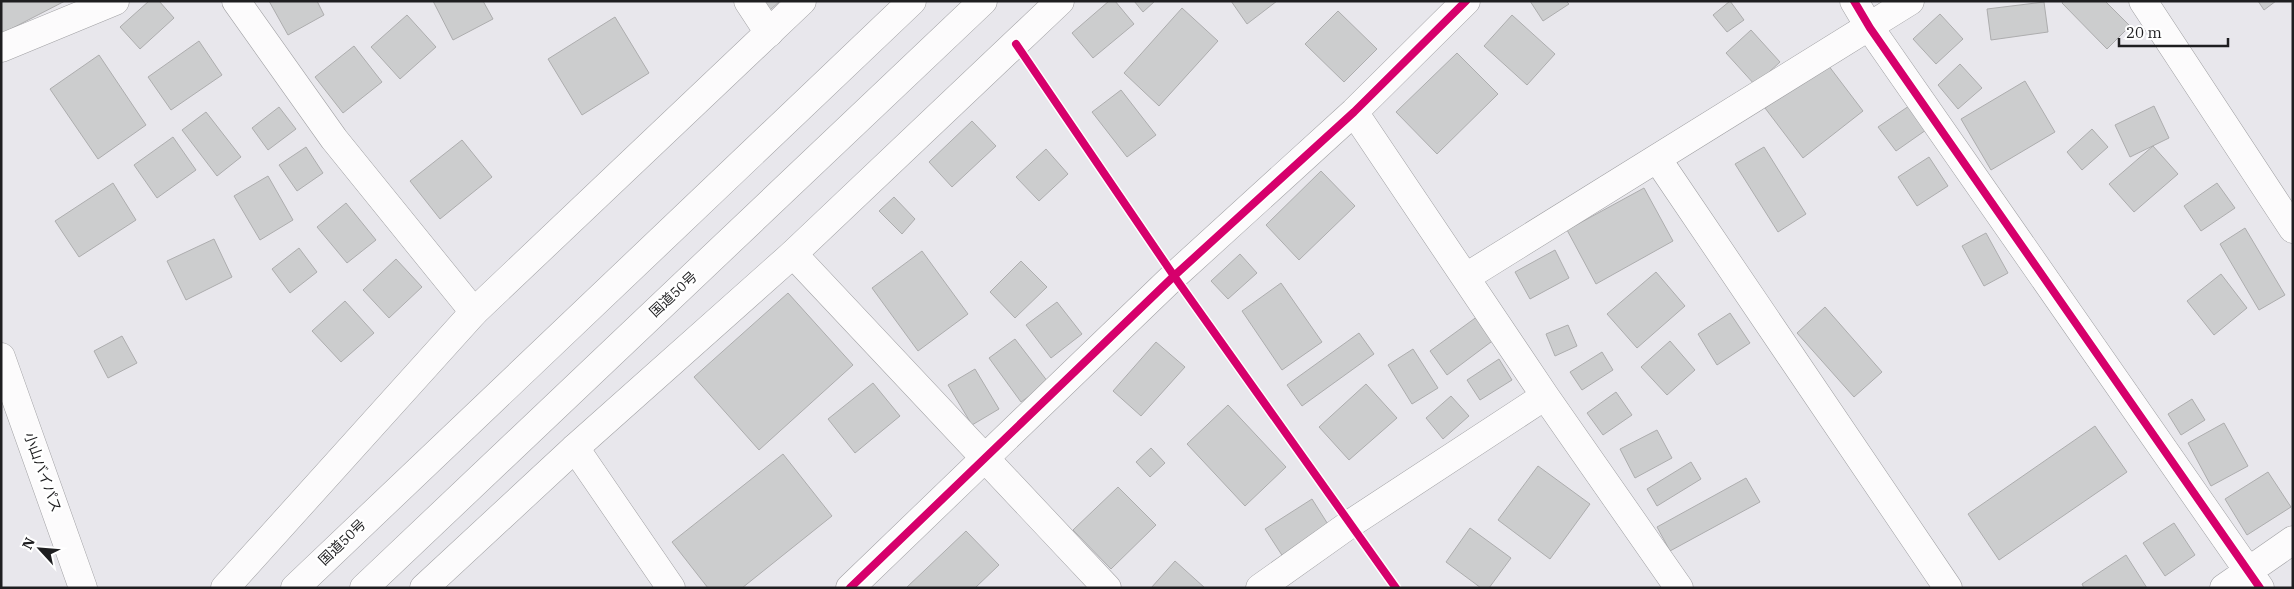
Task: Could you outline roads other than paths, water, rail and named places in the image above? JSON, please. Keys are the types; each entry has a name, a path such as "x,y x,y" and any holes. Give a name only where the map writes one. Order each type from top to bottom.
{"main road":[{"path":"1,48 115,1"},
{"path":"236,1 334,139 474,312"},
{"path":"748,1 769,33"},
{"path":"225,588 474,312 802,1"},
{"name":"国道50号","path":"295,588 912,1"},
{"name":"国道50号","path":"364,588 983,1"},
{"path":"424,588 575,448 794,254 1060,1"},
{"path":"850,588 1174,276 1354,112 1466,1"},
{"path":"1854,1 1870,28 2254,580"},
{"path":"1466,277 1658,160 1910,1"},
{"path":"2143,1 2293,229"},
{"path":"1354,112 1545,396 1679,588"},
{"path":"1658,160 1948,588"},
{"path":"794,254 1107,588"},
{"name":"小山バイパス","path":"1,357 83,588"},
{"path":"1260,588 1350,524 1545,396"},
{"path":"575,448 671,588"},
{"path":"2224,588 2254,580 2293,540"}]}
